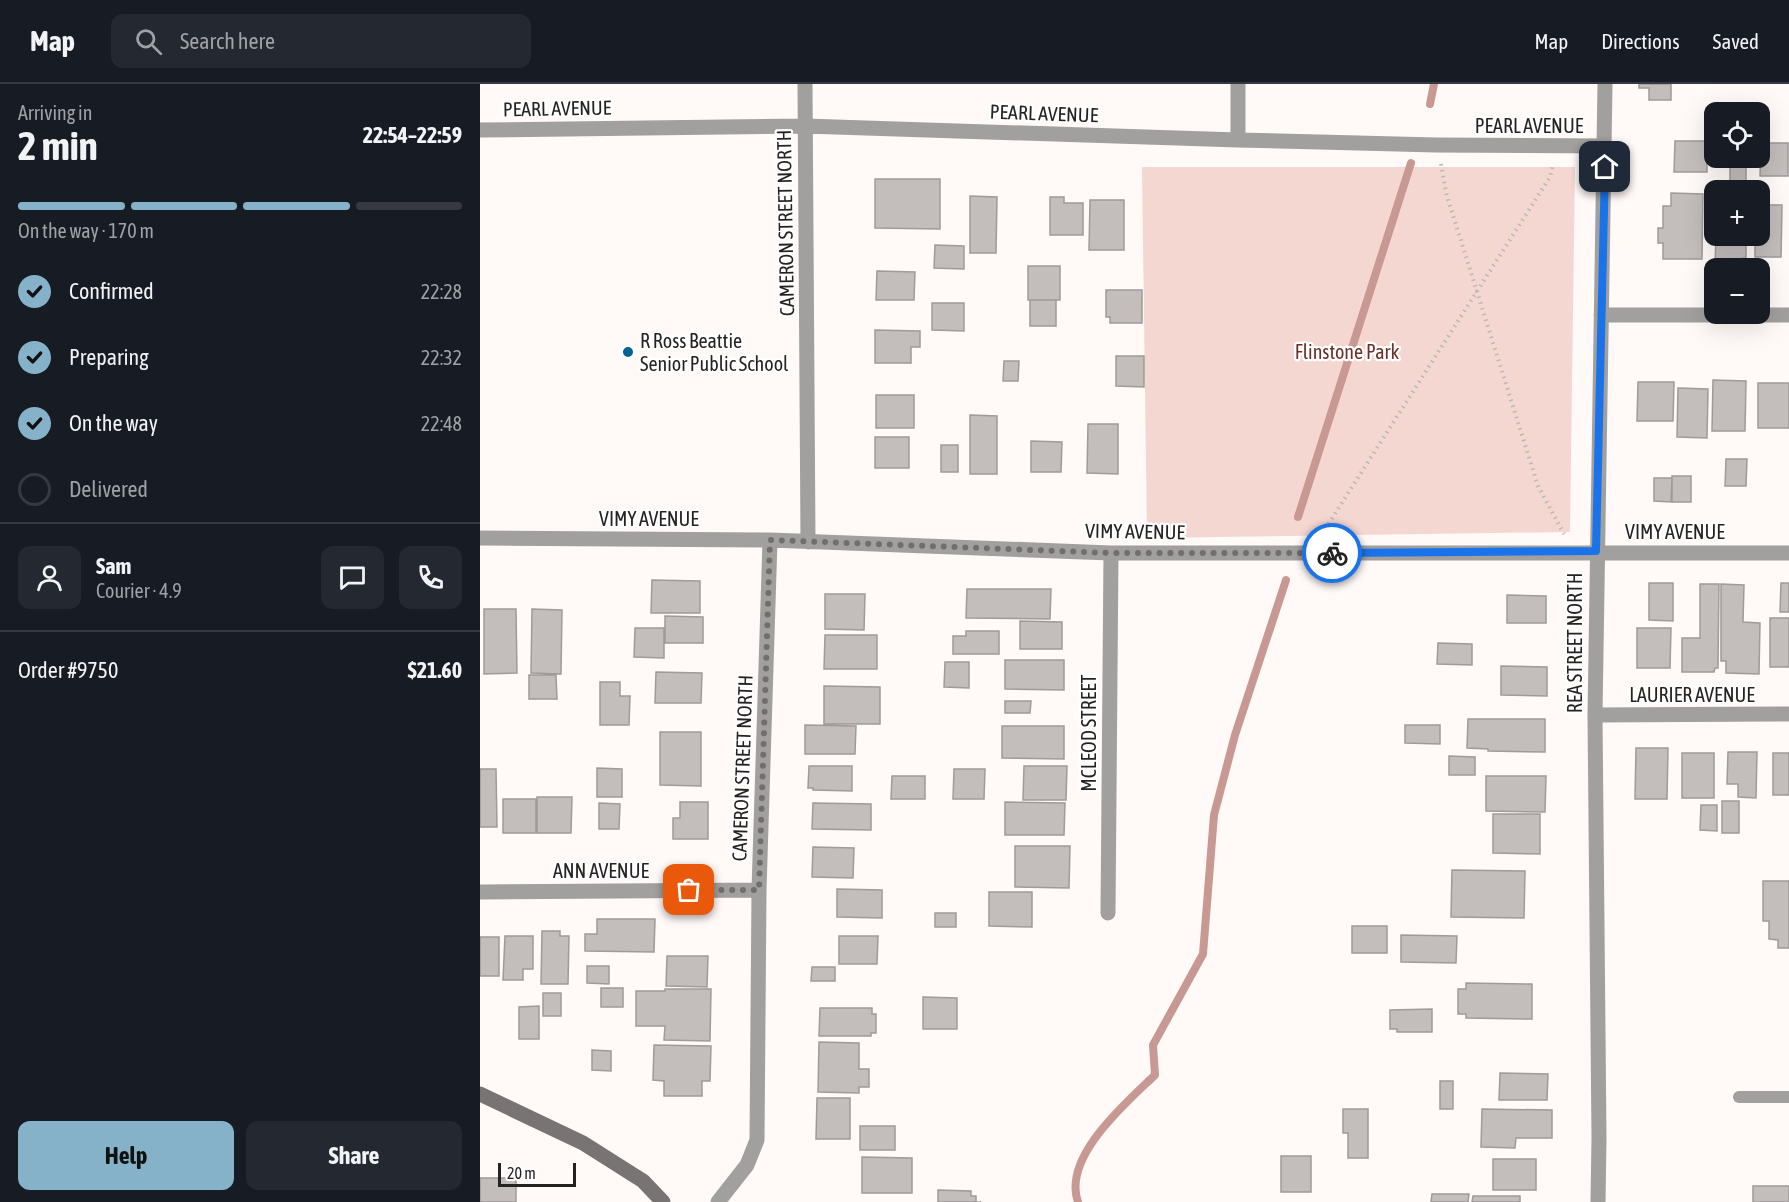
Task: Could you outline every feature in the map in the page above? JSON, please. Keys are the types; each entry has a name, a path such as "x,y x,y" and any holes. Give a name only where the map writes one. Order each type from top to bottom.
{"main road":[{"path":"480,1094 583,1143 643,1181 663,1202"}],"street":[{"name":"CAMERON STREET NORTH","path":"805,84 808,542"},
{"path":"1238,84 1238,140"},
{"name":"REA STREET NORTH","path":"1598,1202 1594,715 1606,146 1605,84"},
{"name":"PEARL AVENUE","path":"480,130 805,126 1238,140 1606,146"},
{"path":"1601,315 1789,315"},
{"name":"VIMY AVENUE","path":"480,538 770,540 1111,553 1596,551 1789,553"},
{"name":"CAMERON STREET NORTH","path":"718,1202 747,1165 757,1140 759,890 770,540"},
{"name":"MCLEOD STREET","path":"1108,913 1111,553"},
{"name":"LAURIER AVENUE","path":"1594,715 1789,714"},
{"name":"ANN AVENUE","path":"480,892 759,890"}],"lane":[{"path":"1739,1097 1789,1097"}],"path":[{"path":"1440,145 1446,194 1538,486 1574,551"},
{"path":"1310,553 1550,177 1558,146"}],"green space":[{"name":"Flinstone Park","path":"1142,167 1575,167 1570,532 1147,538"}],"building":[{"path":"1639,84 1671,84 1671,100 1649,100 1649,88 1639,88"},
{"path":"1675,141 1704,141 1704,168 1707,168 1707,172 1674,172"},
{"path":"1770,143 1788,143 1788,176 1760,176 1760,168 1770,168"},
{"path":"1730,168 1746,168 1746,180 1730,180"},
{"path":"875,179 940,179 940,229 875,228"},
{"path":"1671,193 1703,194 1702,259 1663,259 1663,243 1658,243 1658,228 1663,228 1663,206 1671,206"},
{"path":"970,196 997,197 996,253 970,253"},
{"path":"1050,197 1064,197 1064,203 1083,203 1083,235 1050,235"},
{"path":"1090,200 1124,200 1124,250 1089,250"},
{"path":"1770,205 1782,205 1781,257 1755,257 1755,246 1770,246"},
{"path":"935,245 964,246 964,269 934,268"},
{"path":"1716,246 1746,246 1746,258 1715,258"},
{"path":"1028,266 1060,266 1060,300 1028,300"},
{"path":"877,271 915,272 914,300 876,300"},
{"path":"1106,290 1142,290 1142,323 1110,323 1110,317 1106,317"},
{"path":"1030,300 1056,300 1056,326 1030,326"},
{"path":"932,303 964,303 964,331 932,330"},
{"path":"875,330 920,331 920,347 911,347 911,363 875,363"},
{"path":"1116,356 1144,356 1144,387 1116,386"},
{"path":"1004,361 1019,361 1018,381 1003,381"},
{"path":"1713,380 1746,381 1745,431 1712,431"},
{"path":"1638,382 1674,382 1673,421 1637,421"},
{"path":"1758,383 1789,383 1789,428 1758,428"},
{"path":"1678,388 1708,389 1707,438 1677,437"},
{"path":"876,395 914,395 914,428 876,428"},
{"path":"970,415 997,416 997,474 970,474"},
{"path":"1088,424 1118,424 1118,474 1087,473"},
{"path":"875,437 909,437 909,468 875,468"},
{"path":"1031,441 1062,442 1061,472 1031,472"},
{"path":"941,445 958,445 958,472 941,472"},
{"path":"1726,459 1747,459 1746,486 1725,486"},
{"path":"1672,476 1691,476 1691,502 1672,502"},
{"path":"1654,478 1672,478 1671,502 1654,501"},
{"path":"652,580 700,581 700,613 651,613"},
{"path":"1649,583 1673,583 1673,621 1649,620"},
{"path":"1781,583 1789,583 1789,612 1780,612"},
{"path":"1700,584 1719,584 1718,668 1715,668 1714,672 1682,672 1682,638 1700,638"},
{"path":"1721,584 1744,585 1743,622 1760,623 1759,674 1726,673 1726,661 1721,661"},
{"path":"967,589 1051,589 1050,619 966,618"},
{"path":"825,594 865,594 864,630 825,629"},
{"path":"1507,595 1546,596 1546,623 1507,623"},
{"path":"484,609 516,609 517,673 484,674"},
{"path":"532,609 562,610 561,674 531,673"},
{"path":"665,616 703,617 703,643 665,643"},
{"path":"1770,618 1789,618 1789,667 1770,667"},
{"path":"1020,621 1062,622 1062,649 1020,649"},
{"path":"635,628 664,628 664,658 634,657"},
{"path":"1637,628 1671,628 1670,668 1637,668"},
{"path":"966,631 999,631 999,654 953,654 953,636 966,636"},
{"path":"825,635 877,635 877,669 824,669"},
{"path":"1438,643 1472,644 1472,665 1437,664"},
{"path":"1005,660 1064,660 1064,690 1005,689"},
{"path":"945,662 969,662 969,688 944,687"},
{"path":"1501,666 1547,667 1547,696 1501,695"},
{"path":"656,672 702,673 701,703 655,703"},
{"path":"529,675 556,675 557,699 529,699"},
{"path":"600,682 620,682 620,696 630,696 629,725 600,725"},
{"path":"824,686 880,687 880,724 824,724"},
{"path":"1005,701 1031,701 1030,713 1005,713"},
{"path":"1468,719 1545,719 1545,752 1488,751 1488,749 1467,748"},
{"path":"805,725 856,726 855,754 805,754"},
{"path":"1405,725 1440,725 1440,744 1405,743"},
{"path":"1002,726 1064,726 1064,759 1002,758"},
{"path":"660,732 701,732 701,786 660,785"},
{"path":"1636,748 1668,748 1667,799 1635,799"},
{"path":"1728,752 1757,752 1756,798 1738,797 1738,784 1727,784"},
{"path":"1682,753 1714,753 1714,798 1682,798"},
{"path":"1773,753 1789,753 1789,795 1773,795"},
{"path":"1449,756 1475,757 1475,775 1449,775"},
{"path":"809,766 852,766 852,791 808,788"},
{"path":"1024,766 1067,766 1066,800 1023,800"},
{"path":"597,768 622,769 622,797 597,797"},
{"path":"480,769 496,769 497,827 480,827"},
{"path":"954,769 985,769 984,799 953,799"},
{"path":"892,776 925,776 925,799 891,799"},
{"path":"1486,776 1546,776 1545,812 1486,811"},
{"path":"537,797 572,797 571,833 537,833"},
{"path":"503,799 536,799 536,833 503,833"},
{"path":"1722,801 1739,801 1739,833 1722,833"},
{"path":"680,802 708,802 708,839 673,839 673,818 680,818"},
{"path":"1005,802 1065,803 1064,835 1005,835"},
{"path":"599,803 620,804 619,829 599,829"},
{"path":"813,803 871,804 871,830 812,829"},
{"path":"1701,805 1717,805 1717,831 1700,830"},
{"path":"1493,814 1540,814 1540,854 1493,853"},
{"path":"1015,846 1070,846 1069,888 1015,887"},
{"path":"813,847 854,848 853,878 812,877"},
{"path":"1452,870 1525,871 1524,918 1451,917"},
{"path":"1763,881 1789,881 1789,948 1778,948 1778,940 1769,939 1769,921 1763,921"},
{"path":"837,889 882,890 882,918 837,917"},
{"path":"989,892 1032,892 1032,927 989,926"},
{"path":"935,913 956,913 956,927 935,927"},
{"path":"597,919 655,919 654,952 585,951 585,934 597,934"},
{"path":"1352,926 1387,926 1387,953 1352,953"},
{"path":"542,931 560,931 560,936 569,936 568,984 541,984"},
{"path":"1401,935 1457,936 1456,963 1401,962"},
{"path":"505,936 533,936 533,969 523,969 523,980 503,980"},
{"path":"839,936 878,936 877,964 839,964"},
{"path":"480,937 499,937 499,976 480,976"},
{"path":"667,956 708,956 707,987 666,986"},
{"path":"587,966 609,966 609,984 587,983"},
{"path":"812,967 835,967 835,981 811,981"},
{"path":"1466,983 1532,984 1532,1019 1466,1018 1466,1014 1458,1014 1458,989 1466,989"},
{"path":"601,988 623,988 623,1007 601,1007"},
{"path":"665,989 711,989 710,1041 664,1040 665,1026 636,1026 636,991 665,991"},
{"path":"543,993 561,993 561,1016 543,1016"},
{"path":"923,997 957,998 957,1029 923,1029"},
{"path":"539,1006 539,1039 519,1039 519,1007"},
{"path":"820,1008 872,1008 872,1014 876,1014 876,1033 871,1033 871,1036 819,1036"},
{"path":"1432,1009 1432,1032 1397,1032 1397,1029 1390,1029 1390,1010"},
{"path":"819,1042 859,1043 859,1069 869,1069 869,1087 859,1087 859,1093 818,1092"},
{"path":"654,1045 711,1046 710,1081 702,1081 702,1096 664,1096 664,1081 653,1080"},
{"path":"592,1050 611,1051 611,1071 592,1070"},
{"path":"1500,1073 1548,1074 1547,1100 1499,1100"},
{"path":"1440,1081 1453,1081 1453,1109 1440,1109"},
{"path":"817,1098 850,1098 850,1139 816,1139"},
{"path":"1343,1109 1368,1109 1368,1158 1348,1158 1348,1133 1343,1133"},
{"path":"1482,1109 1552,1110 1552,1138 1516,1138 1515,1148 1481,1147"},
{"path":"860,1126 895,1126 895,1150 860,1150"},
{"path":"1281,1156 1311,1156 1311,1192 1281,1192"},
{"path":"862,1157 912,1158 912,1193 862,1193"},
{"path":"1493,1159 1536,1159 1536,1190 1493,1190"},
{"path":"480,1178 516,1178 516,1202 480,1202"},
{"path":"1753,1186 1789,1186 1789,1202 1753,1202"},
{"path":"938,1190 971,1191 971,1196 976,1196 976,1202 938,1202"},
{"path":"1432,1194 1469,1194 1468,1202 1431,1202"},
{"path":"1473,1196 1520,1196 1520,1202 1472,1202"}],"waterway":[{"path":"1430,104 1434,84"},
{"path":"1298,517 1411,163"},
{"path":"1078,1202 1076,1185 1079,1167 1088,1149 1128,1100 1155,1075 1153,1045 1203,954 1214,815 1235,735 1286,580"}],"way so far":[{"path":"689,890 759,890 770,540 1111,553 1332,553"}],"place":[{"name":"R Ross Beattie Senior Public School","path":"628,352"}],"route":[{"path":"1332,553 1596,551 1605,167"}]}
